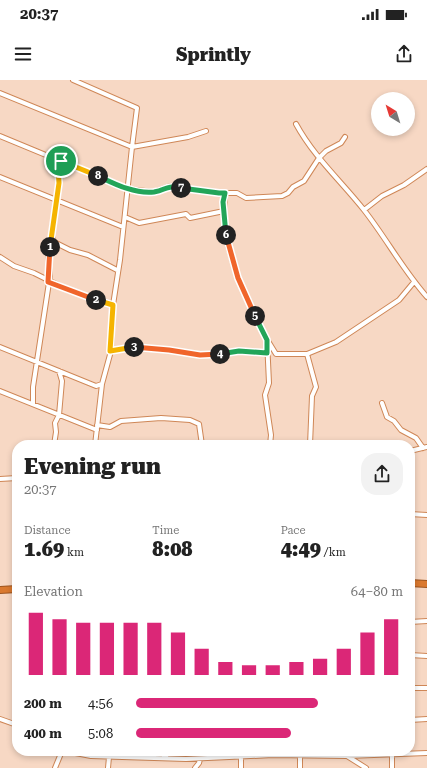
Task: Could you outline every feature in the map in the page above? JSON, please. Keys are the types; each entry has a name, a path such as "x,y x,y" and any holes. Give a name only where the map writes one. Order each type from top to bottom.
{"highway":[{"path":"415,583 427,584"},
{"path":"0,590 12,589"}],"street":[{"path":"73,80 138,108 132,147 124,227 117,270 110,351 102,384 96,440"},
{"path":"0,93 132,147 188,137 206,131"},
{"path":"296,124 319,158 364,210 414,282 427,297"},
{"path":"0,136 128,189 154,192 170,186 219,193 237,193 246,198 282,196 288,193 293,187 304,181 319,158 326,151 341,143 345,137"},
{"path":"33,404 33,387 38,362 50,270 48,257 59,183 58,168 61,161"},
{"path":"364,210 382,196 404,185 427,169"},
{"path":"0,177 124,227"},
{"path":"225,193 224,211 227,242 238,278 267,340 276,354 307,354 336,342 399,300 414,282"},
{"path":"125,217 139,223 186,214 190,218 224,211"},
{"path":"52,236 54,242 67,247 70,250 88,255 117,270"},
{"path":"0,257 14,266 34,273 48,282 86,298 113,305"},
{"path":"267,340 269,383 265,395 270,440"},
{"path":"0,347 96,386 102,384"},
{"path":"110,351 131,347 169,350 200,355 239,351 267,353"},
{"path":"307,354 316,387 312,396 310,440"},
{"path":"55,440 55,423 59,414 62,381 59,371"},
{"path":"0,391 97,430"},
{"path":"382,404 388,417 394,421 401,430 416,438 425,448"},
{"path":"98,425 110,427 122,421 161,418 190,420 199,424 201,440"},
{"path":"415,450 425,448"},
{"path":"0,479 12,478"},
{"path":"415,514 427,515"},
{"path":"415,622 427,622"},
{"path":"415,655 427,656"},
{"path":"415,688 427,688"},
{"path":"415,720 427,719"},
{"path":"0,720 12,724"},
{"path":"415,753 427,753"},
{"path":"55,768 60,756"},
{"path":"91,756 200,759 248,756"},
{"path":"300,768 300,756 347,756 366,768"},
{"path":"392,756 392,768"},
{"path":"108,757 108,768"},
{"path":"240,757 240,768"},
{"path":"195,768 199,764 200,759"}],"route":[{"path":"61,161 86,170 128,189 154,192 170,186 225,193 223,202 224,226 227,242 244,293 267,340 267,353 239,351 212,355 208,353 200,355 156,348 131,347 110,351 113,305 86,298 57,284 48,282 50,270 48,257 56,214 59,183 58,168 61,161"}]}
